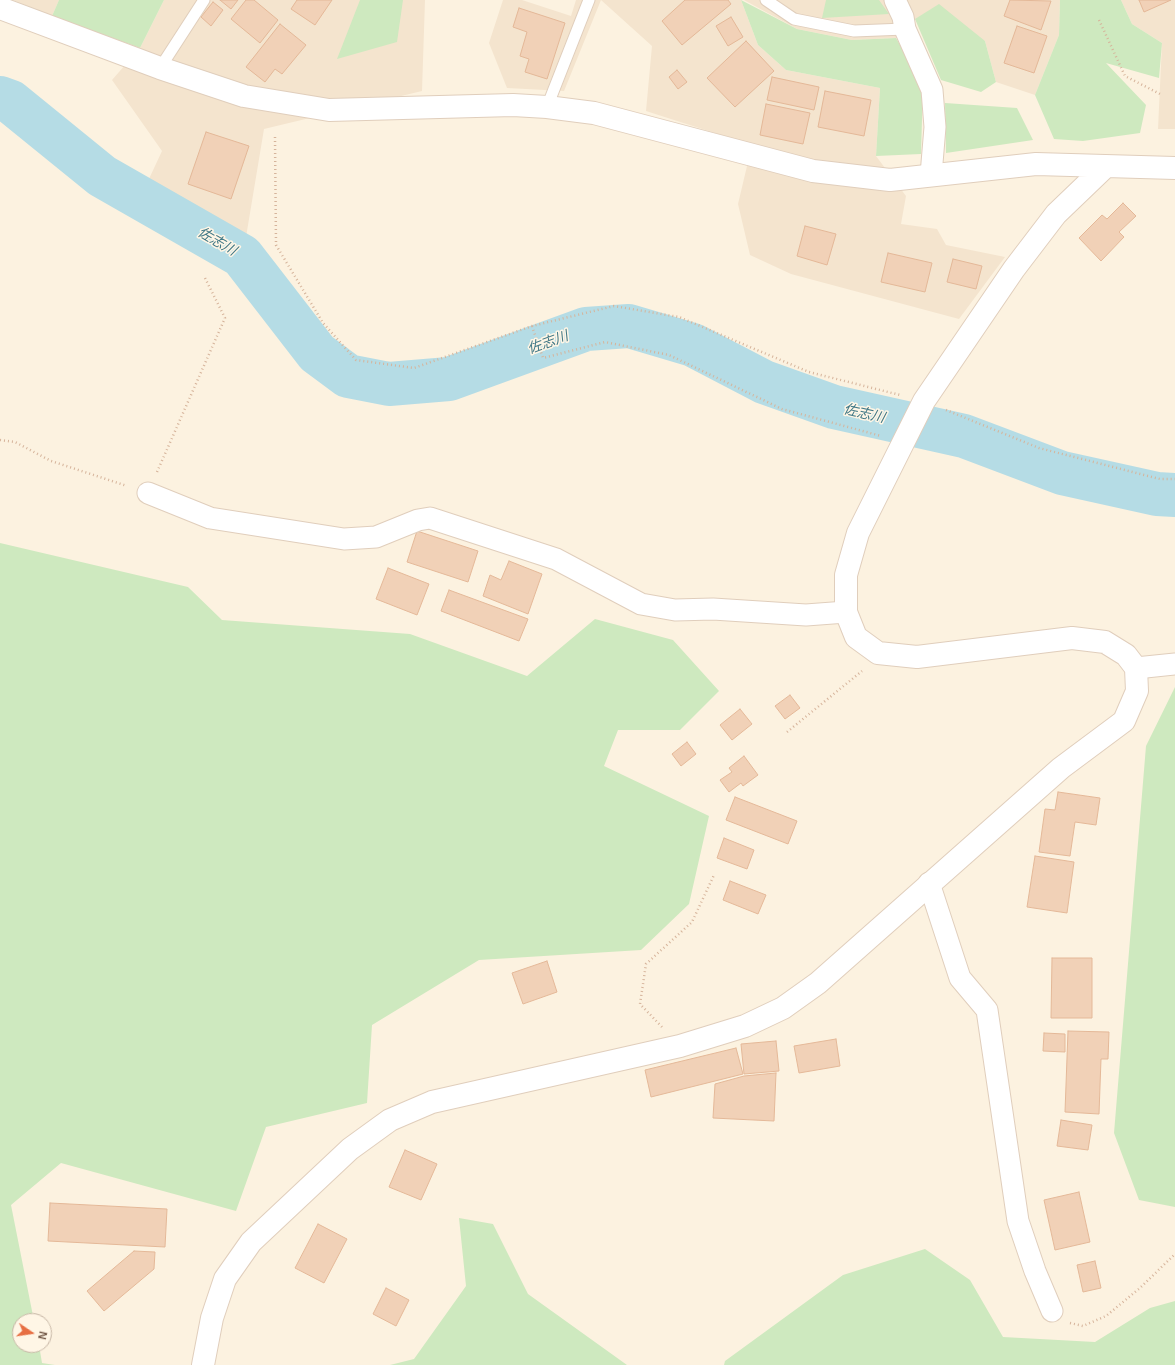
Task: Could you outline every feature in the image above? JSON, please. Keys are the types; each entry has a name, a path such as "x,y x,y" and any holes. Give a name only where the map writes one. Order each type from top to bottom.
{"street":[{"path":"895,0 903,17 905,29 932,90 935,127 931,175"},
{"path":"0,8 160,68 244,96 329,110 513,105 547,107 594,113 814,171 890,180 1036,164 1175,168"},
{"path":"203,1365 212,1318 225,1279 251,1242 350,1149 390,1120 432,1102 680,1046 745,1026 783,1008 818,983 929,883 1061,768 1124,721 1137,691 1136,668 1126,655 1105,642 1072,638 917,657 878,653 856,637 846,612 846,575 858,533 902,442 924,401 1014,269 1056,214 1106,167"},
{"path":"148,493 210,518 344,540 376,537 418,520 430,518 556,559 641,604 674,610 713,609 806,615 846,612"},
{"path":"1136,668 1175,664"},
{"path":"929,883 960,978 988,1010 1018,1221 1035,1271 1052,1311"}],"lane":[{"path":"160,68 204,0"},
{"path":"547,107 589,0"},
{"path":"766,0 794,20 854,31 905,29"}],"path":[{"path":"1099,20 1125,76 1160,94"},
{"path":"275,137 276,245 323,323 356,360 414,368 532,326 614,306 679,317 809,372 924,401 1038,448 1160,479 1175,479"},
{"path":"0,440 15,442 51,461 148,493 225,318 205,278"},
{"path":"532,326 543,358 605,342 669,355 782,409 902,442"},
{"path":"787,732 861,672 878,653"},
{"path":"680,1046 640,1004 646,964 692,922 714,875"},
{"path":"1052,1311 1067,1322 1083,1326 1106,1316 1140,1288 1175,1254"}],"shaded area":[{"path":"13,0 59,0 52,16"},
{"path":"164,0 425,0 422,91 264,129 246,237 148,181 162,151 112,80 140,48"},
{"path":"503,0 522,0 571,16 576,0 601,0 564,91 507,88 489,43"},
{"path":"601,0 741,0 758,45 786,70 880,88 876,156 906,196 901,224 937,229 946,245 1005,257 959,319 791,274 750,255 738,204 752,145 646,111 652,46"},
{"path":"744,0 1060,0 1059,35 1035,95 996,82 985,41 915,19 896,38 852,40 797,29"},
{"path":"1121,0 1175,0 1175,129 1158,129 1162,43 1132,24"}],"green space":[{"path":"59,0 164,0 140,48 52,16"},
{"path":"360,0 403,0 397,42 337,59"},
{"path":"741,0 797,29 852,40 896,38 923,84 921,154 876,156 880,88 786,70 758,45"},
{"path":"826,0 879,0 889,14 822,18"},
{"path":"1060,0 1121,0 1132,24 1162,43 1159,78 1106,63 1146,105 1140,133 1083,141 1054,139 1035,95 1059,35"},
{"path":"939,4 985,41 996,82 981,92 941,80 915,19"},
{"path":"945,103 1017,108 1033,140 946,153"},
{"path":"0,543 188,587 222,620 410,634 527,676 595,619 673,640 719,691 680,730 618,730 604,766 709,816 689,904 641,950 479,960 372,1025 367,1103 266,1127 236,1211 61,1163 11,1205 32,1313 12,1313 12,1353 40,1353 42,1363 55,1365 0,1365"},
{"path":"1175,687 1175,1207 1139,1200 1114,1133 1146,746"},
{"path":"459,1218 493,1224 528,1294 627,1365 390,1365 414,1359 466,1286"},
{"path":"925,1249 970,1280 1003,1337 1095,1342 1150,1308 1175,1301 1175,1365 724,1365 725,1361 843,1275"}],"building":[{"path":"220,0 238,0 231,9"},
{"path":"246,0 254,0 278,20 260,43 231,19"},
{"path":"297,0 332,0 315,25 291,9"},
{"path":"685,0 728,0 731,4 682,45 662,21"},
{"path":"1010,0 1051,1 1041,30 1004,16"},
{"path":"1139,0 1171,0 1144,12"},
{"path":"213,2 223,10 211,26 201,17"},
{"path":"519,8 565,23 547,79 525,72 529,59 520,56 527,32 513,27"},
{"path":"731,17 743,37 728,46 716,26"},
{"path":"280,24 306,45 282,74 275,69 265,82 246,67"},
{"path":"1017,26 1047,36 1034,73 1004,63"},
{"path":"746,41 774,71 735,107 707,78"},
{"path":"677,70 687,82 678,89 669,77"},
{"path":"772,77 819,87 814,110 767,100"},
{"path":"825,91 871,100 864,136 818,127"},
{"path":"766,104 810,113 803,144 760,135"},
{"path":"206,132 249,146 231,199 188,184"},
{"path":"1123,203 1136,216 1119,232 1124,237 1101,261 1079,238 1102,215 1107,219"},
{"path":"805,226 836,234 827,265 797,256"},
{"path":"888,253 932,263 925,292 881,282"},
{"path":"953,259 982,266 976,289 947,282"},
{"path":"417,531 478,551 468,582 407,562"},
{"path":"509,561 542,574 528,614 483,596 490,575 501,580"},
{"path":"388,568 429,584 417,615 376,599"},
{"path":"449,590 528,619 519,641 441,611"},
{"path":"790,695 800,708 785,719 775,706"},
{"path":"740,709 752,724 732,740 720,725"},
{"path":"687,742 696,754 681,766 672,754"},
{"path":"744,756 758,775 743,786 741,783 729,792 720,780 732,772 729,768"},
{"path":"1058,792 1100,798 1096,825 1075,822 1070,856 1039,852 1045,809 1055,810"},
{"path":"735,797 797,821 788,844 726,820"},
{"path":"724,838 754,850 747,869 717,858"},
{"path":"1035,856 1074,862 1067,913 1027,907"},
{"path":"730,881 766,895 758,914 723,900"},
{"path":"1052,958 1092,958 1092,1018 1051,1018"},
{"path":"547,961 557,992 523,1004 512,973"},
{"path":"1068,1031 1109,1032 1108,1059 1101,1059 1099,1114 1065,1112"},
{"path":"1044,1033 1065,1034 1065,1052 1043,1051"},
{"path":"836,1039 840,1066 799,1073 794,1046"},
{"path":"776,1041 779,1071 744,1074 741,1044"},
{"path":"736,1048 743,1074 651,1097 645,1070"},
{"path":"776,1073 774,1121 713,1118 715,1084 744,1076"},
{"path":"1061,1120 1092,1125 1088,1150 1057,1146"},
{"path":"405,1150 437,1164 421,1200 389,1187"},
{"path":"1079,1192 1090,1242 1055,1250 1044,1200"},
{"path":"50,1203 167,1209 165,1247 48,1241"},
{"path":"318,1224 347,1239 324,1283 295,1268"},
{"path":"134,1251 155,1252 154,1269 104,1311 87,1291"},
{"path":"1095,1261 1101,1288 1083,1292 1077,1265"},
{"path":"386,1288 409,1300 396,1326 373,1314"}],"waterway":[{"name":"佐志川","path":"0,98 11,102 102,176 242,256 317,353 348,376 389,384 449,379 586,329 629,326 693,345 764,382 834,407 964,436 1062,473 1157,494 1175,495"}]}
